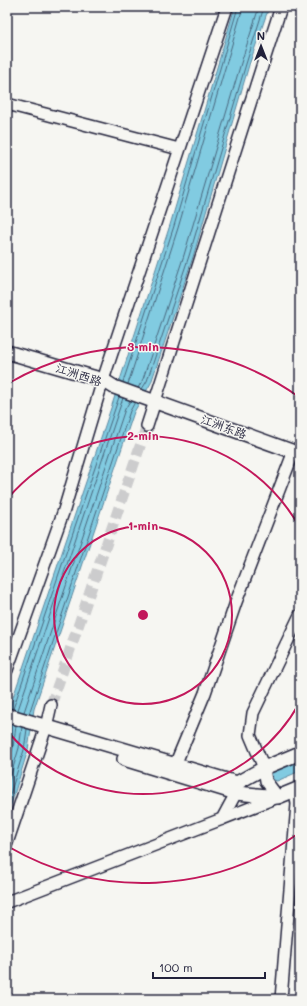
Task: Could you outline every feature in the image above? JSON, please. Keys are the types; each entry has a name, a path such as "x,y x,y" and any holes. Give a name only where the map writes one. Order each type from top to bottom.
{"main road":[{"name":"江洲西路","path":"7,352 106,384"},
{"name":"江洲西路","path":"7,360 106,384"},
{"name":"江洲东路","path":"106,384 152,399 297,452"},
{"path":"7,715 40,730 236,788 278,797 297,790"},
{"path":"7,725 40,730 175,765 236,788"},
{"path":"236,788 264,768 300,753"}],"street":[{"path":"7,670 64,510 106,384 179,149 227,7"},
{"path":"146,426 152,399 281,7"},
{"path":"7,104 179,149"},
{"path":"175,765 205,694 236,602 297,452"},
{"path":"7,902 278,797 266,781 264,768 250,735 253,713 300,615"},
{"path":"7,843 40,730 51,705"},
{"path":"222,819 236,788"},
{"path":"281,999 297,790"}],"water":[{"path":"235,7 269,7 249,65 193,257 151,383 134,412 34,709 28,750 7,817 7,715 112,405 170,225"},
{"path":"300,759 300,771 277,781 273,780 271,773 273,770"}],"tunnel":[{"path":"51,705 147,426"}]}
